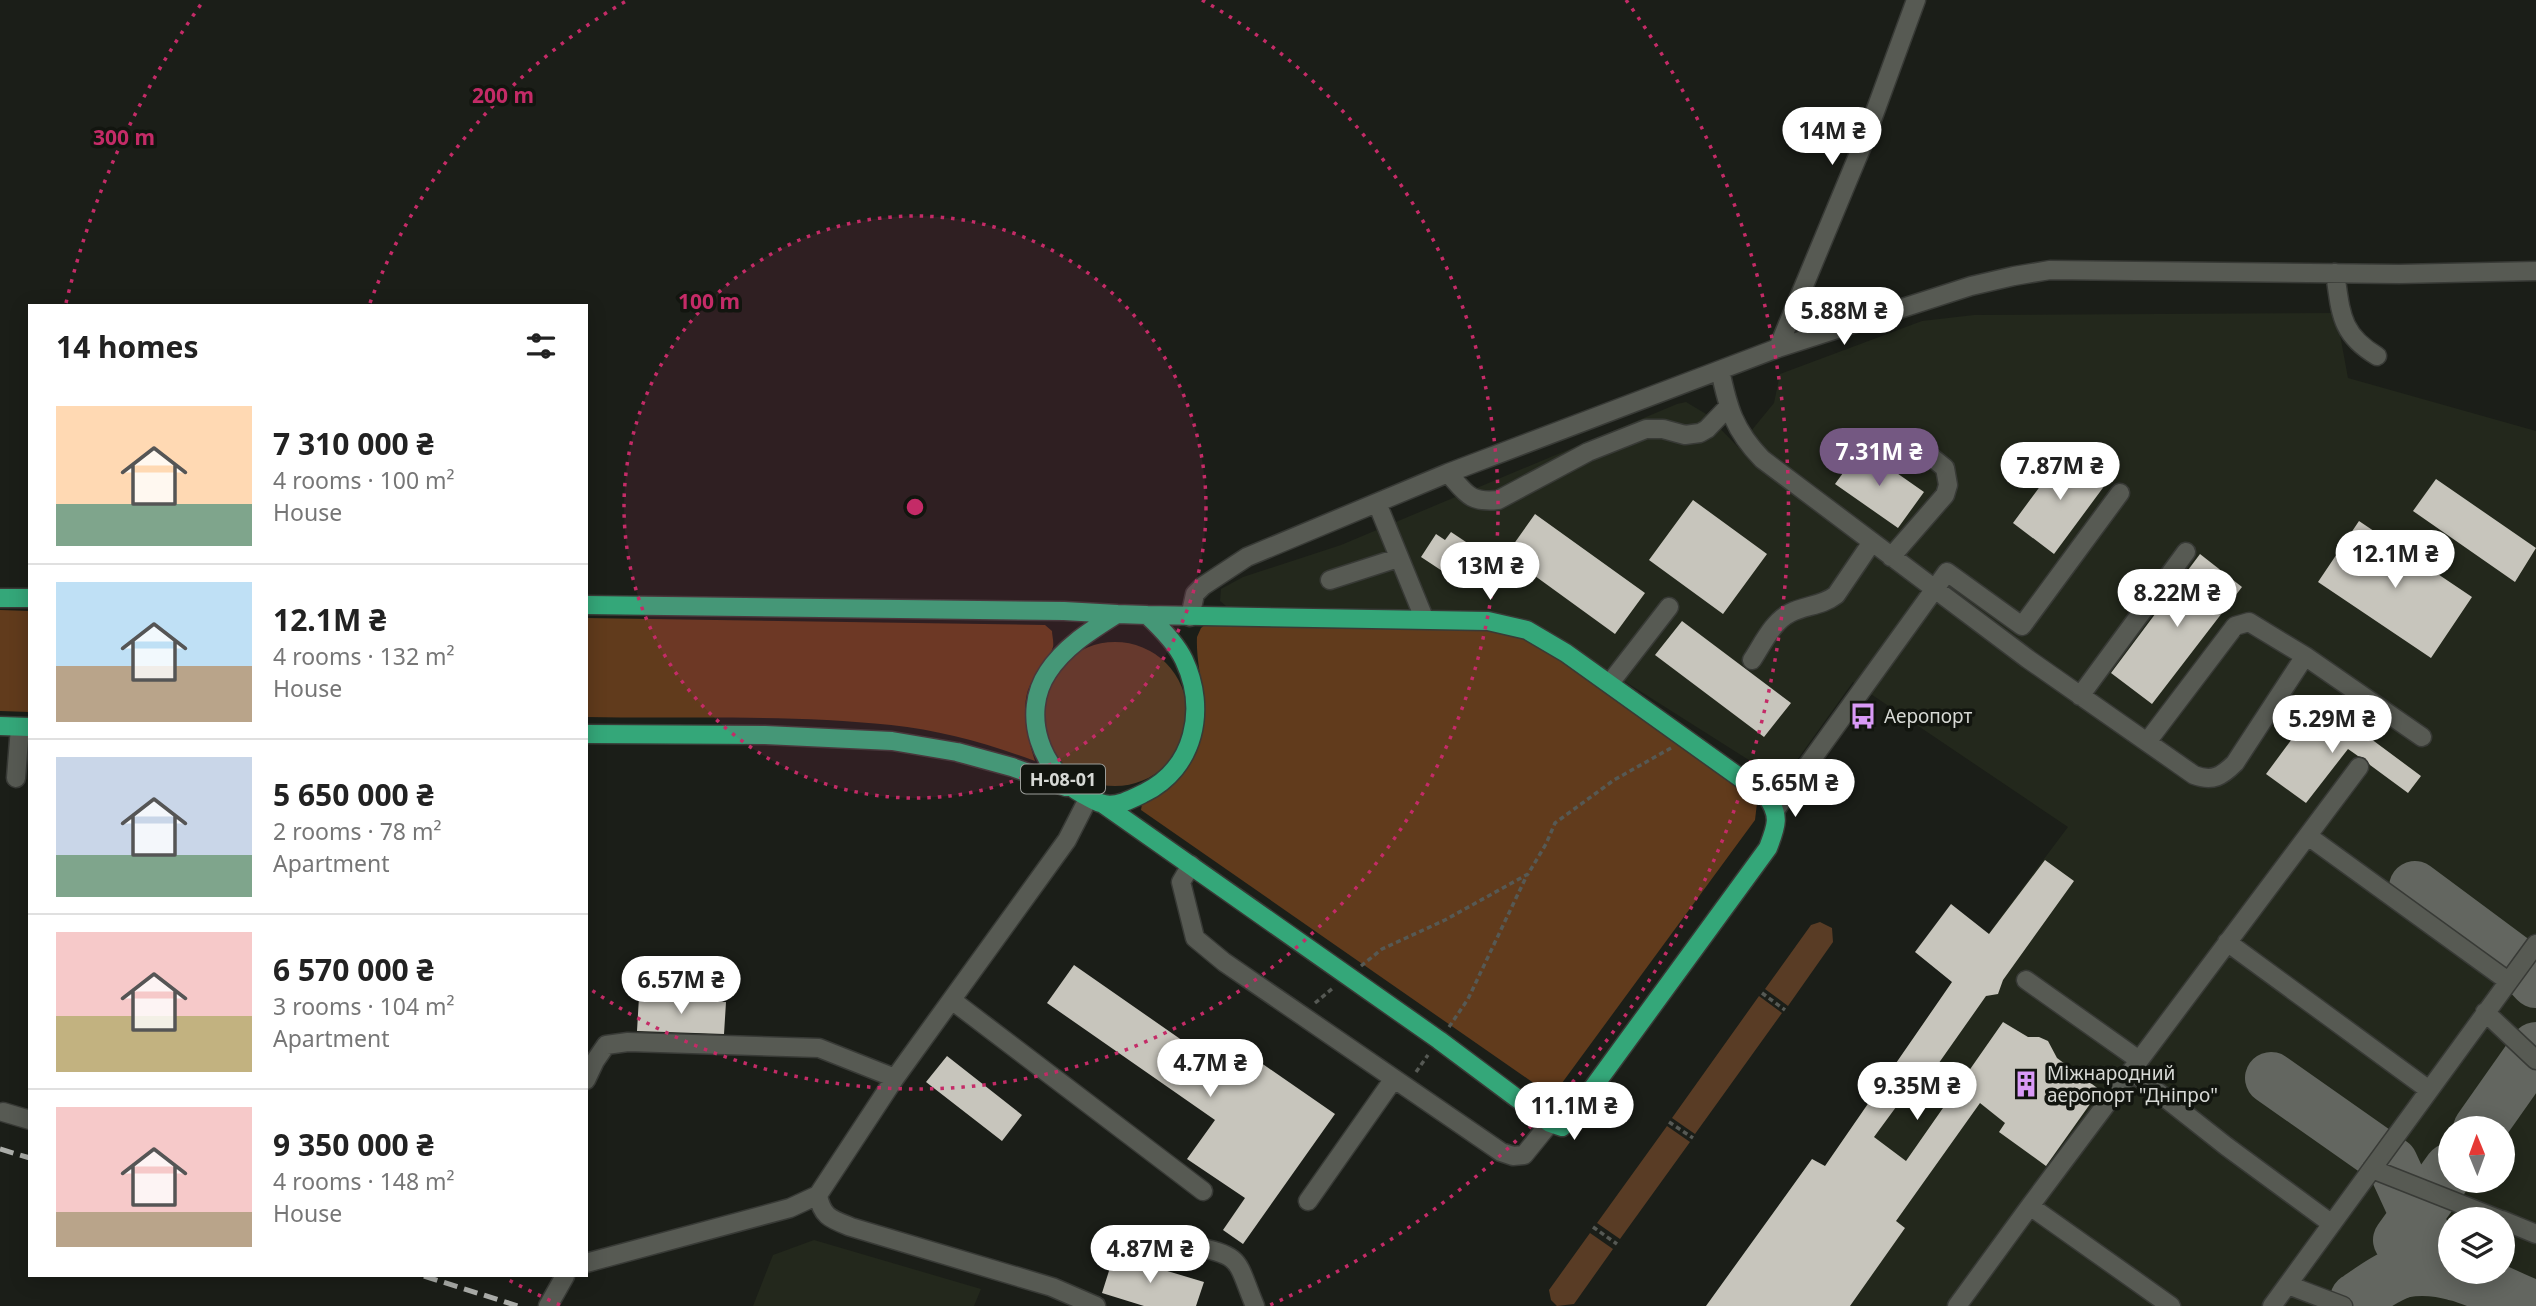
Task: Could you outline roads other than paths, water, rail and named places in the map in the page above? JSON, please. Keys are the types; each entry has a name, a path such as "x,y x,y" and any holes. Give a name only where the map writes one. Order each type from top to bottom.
{"main road":[{"path":"0,598 28,598"},
{"path":"588,605 1064,611 1190,617 1424,618 1488,621 1527,630 1611,683 1685,736 1767,797 1776,809 1775,829 1768,848 1581,1104 1562,1127 1550,1123"},
{"name":"Н-08-01","path":"1117,614 1062,655 1048,671 1039,690 1035,708 1042,749 1052,769 1439,1040 1550,1123"},
{"name":"Н-08-01","path":"588,734 765,735 892,741 957,752 1012,767 1089,797 1115,804 1161,782 1180,765 1196,725 1192,680 1184,659 1170,639 1147,615"},
{"path":"0,726 25,727"}],"street":[{"path":"1779,348 1866,139 1890,77 1904,27 1916,0"},
{"path":"1190,617 1195,594 1247,557 1448,473 1720,370 1779,348 1971,286 2050,270 2335,274 2536,271"},
{"path":"2335,274 2341,317 2348,332 2361,347 2376,356"},
{"path":"1720,370 1728,407 1741,435 1762,459 2080,696 2194,775 2204,779 2216,778 2235,763 2305,656"},
{"path":"1448,473 1471,498 1482,501 1498,500 1588,452 1646,429 1663,429 1685,435 1700,433 1728,407"},
{"path":"1891,557 1945,495 1948,485 1945,468 1909,439"},
{"path":"1776,809 1947,572 2022,626 2120,493"},
{"path":"1377,503 1424,618"},
{"path":"1752,660 1780,620 1790,612 1828,601 1836,595 1872,542"},
{"path":"2080,696 2186,552"},
{"path":"1330,580 1398,558"},
{"path":"1611,683 1669,607"},
{"path":"2147,742 2235,626 2249,622 2305,656 2422,737"},
{"path":"16,778 25,727"},
{"path":"1957,1306 2359,767"},
{"path":"588,1262 790,1209 818,1195 895,1078 1067,841 1089,797"},
{"path":"2308,836 2508,981"},
{"path":"1191,864 1181,881 1195,938 1224,962 1501,1152 1513,1156 1524,1155 1550,1123"},
{"path":"2227,942 2429,1090"},
{"path":"2272,1306 2536,944"},
{"path":"2026,980 2135,1065 2226,1146 2332,1224"},
{"path":"953,1001 1203,1191"},
{"path":"2485,1012 2536,1060"},
{"path":"588,1076 606,1045 628,1042 819,1048 895,1078"},
{"path":"1308,1201 1399,1084"},
{"path":"3,1112 28,1119"},
{"path":"2372,1169 2469,1207"},
{"path":"818,1195 821,1209 827,1215 851,1227 1052,1287 1096,1306"},
{"path":"2030,1206 2171,1306"},
{"path":"2515,1225 2536,1234"},
{"path":"1193,1246 1233,1257 1255,1306"},
{"path":"548,1306 564,1277"},
{"path":"2288,1285 2343,1306"}],"railway":[{"path":"0,1149 28,1157"},
{"path":"427,1277 518,1306"}],"place":[{"name":"Аеропорт","path":"1863,716"},
{"name":"Міжнародний аеропорт \"Дніпро\"","path":"2026,1084"}]}
